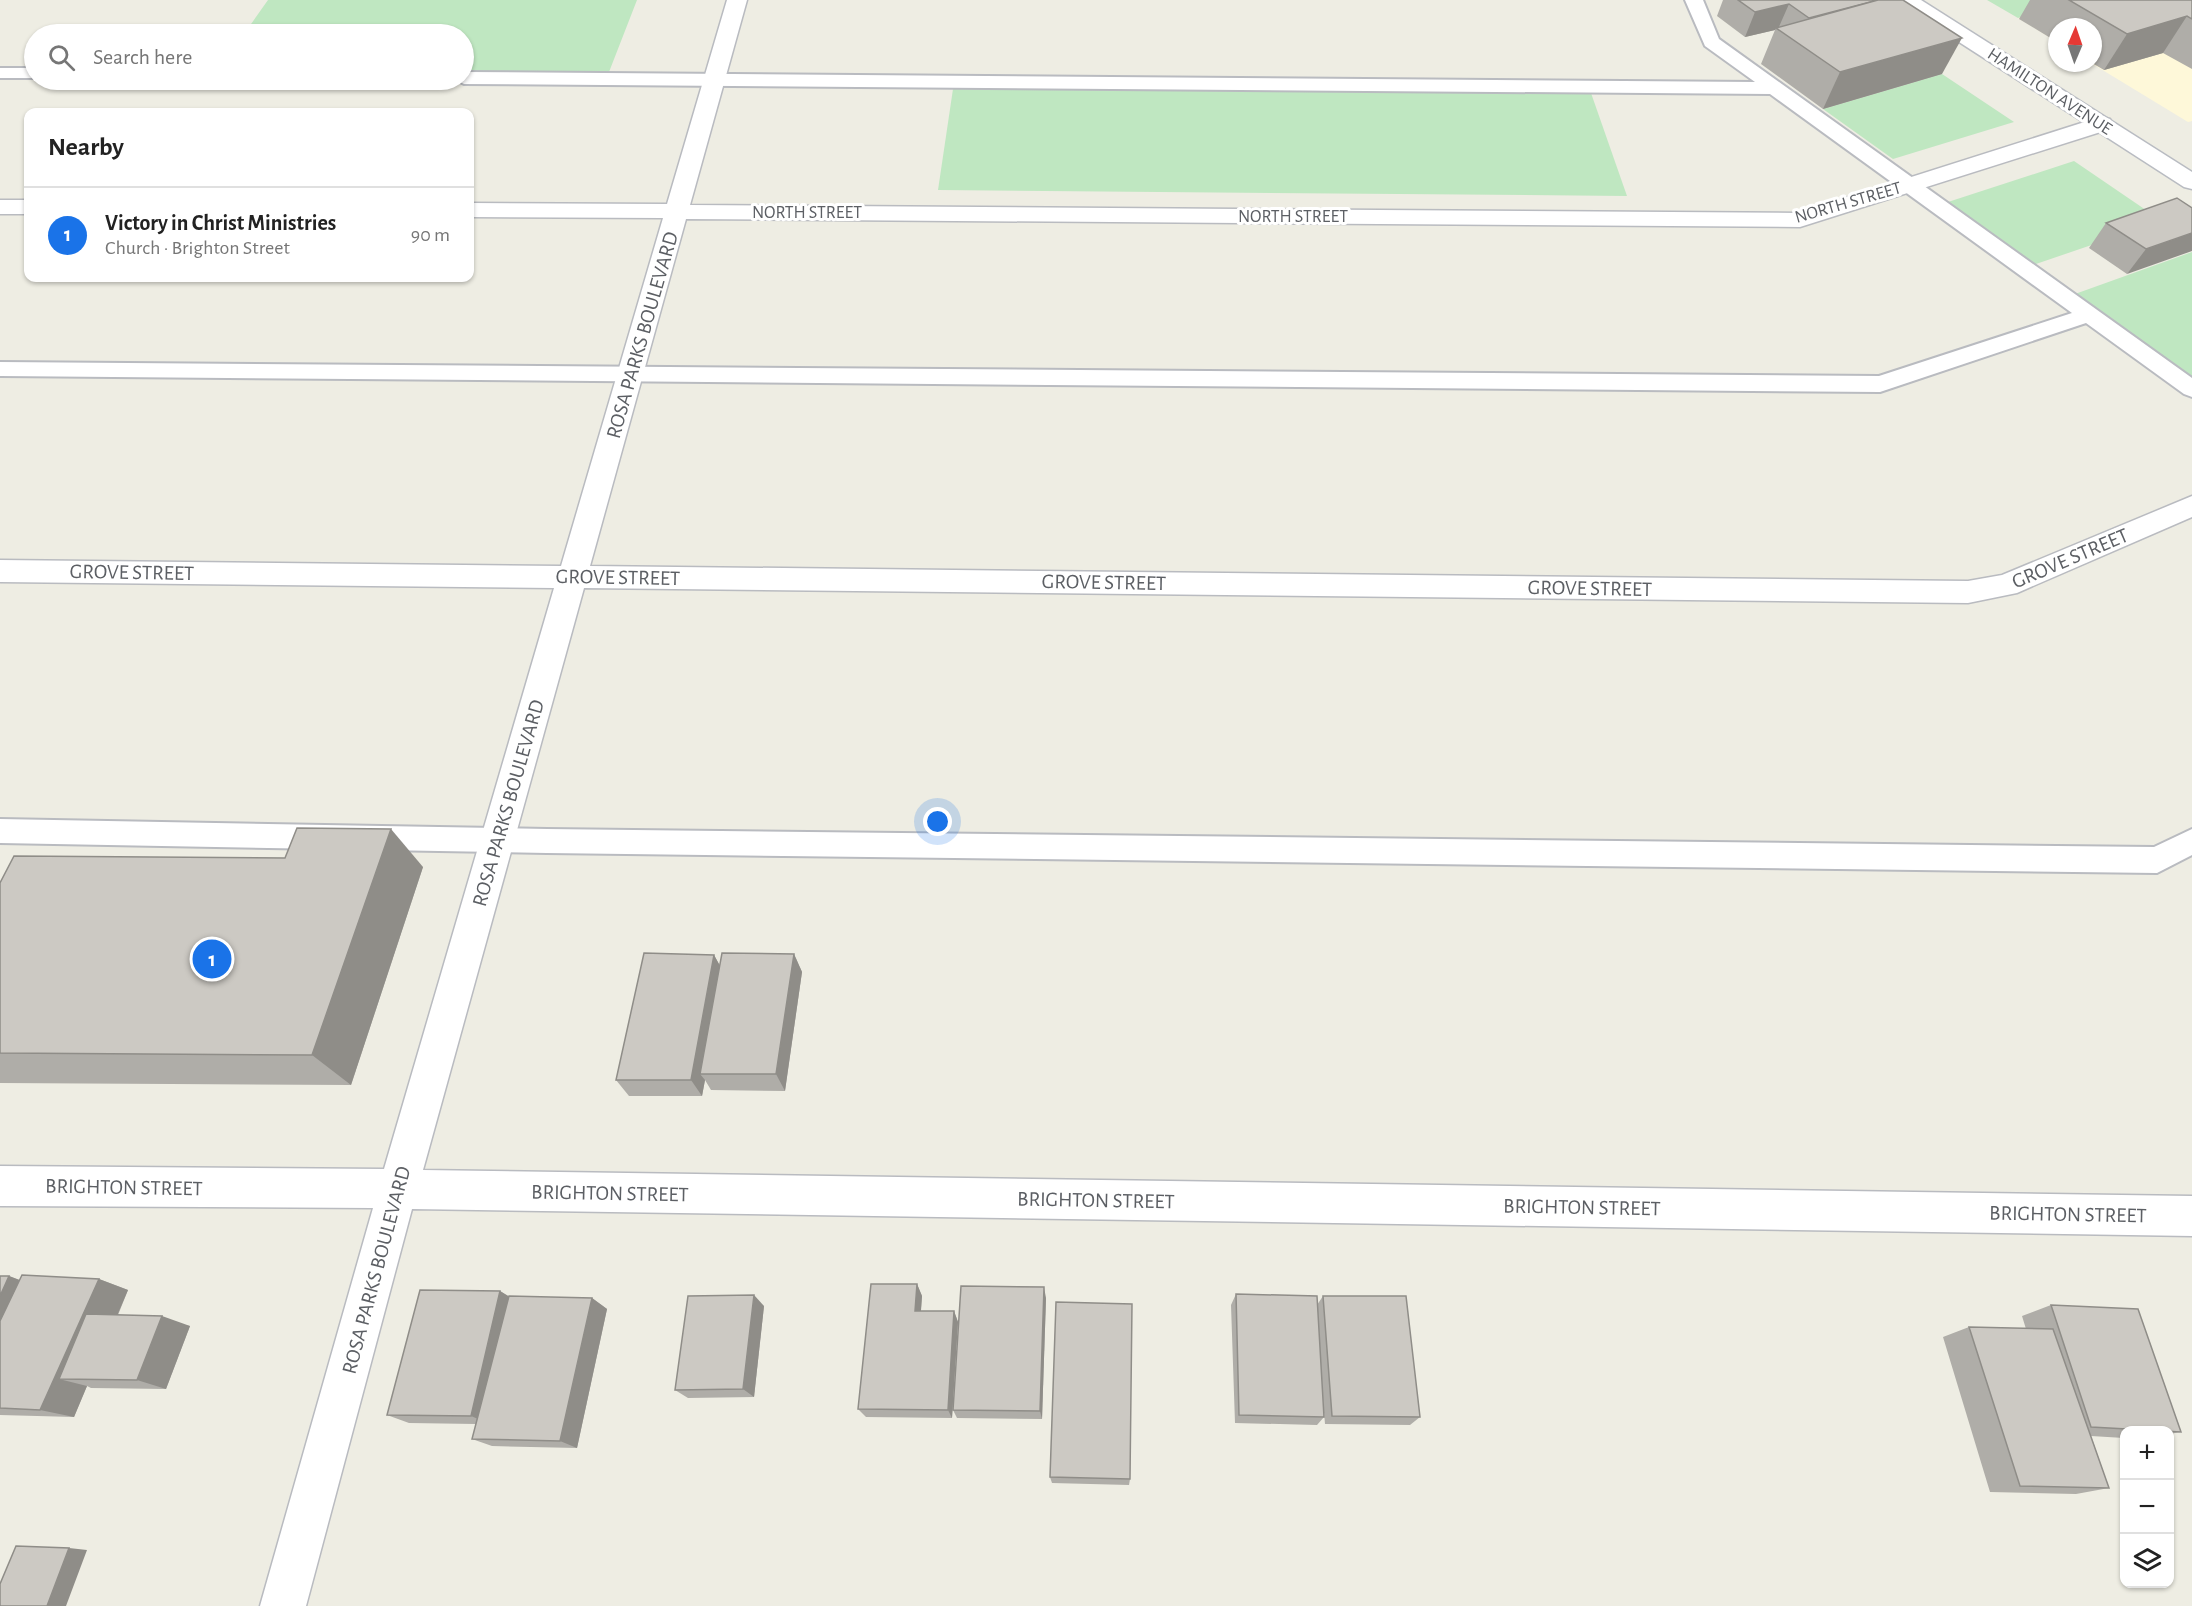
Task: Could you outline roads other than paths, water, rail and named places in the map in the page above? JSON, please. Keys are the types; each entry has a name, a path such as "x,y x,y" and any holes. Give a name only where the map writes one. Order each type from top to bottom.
{"street":[{"name":"ROSA PARKS BOULEVARD","path":"283,1606 398,1189 572,576 632,375 737,0"},
{"name":"HAMILTON AVENUE","path":"1907,0 2192,182"},
{"name":"NORTH STREET","path":"474,210 1800,220 2102,124"},
{"path":"0,207 24,207"},
{"name":"GROVE STREET","path":"0,571 1968,592 2007,585 2192,506"},
{"name":"BRIGHTON STREET","path":"0,1186 398,1189 2192,1216"}],"lane":[{"path":"1694,0 1711,42 2192,389"},
{"path":"0,73 24,73"},
{"path":"474,78 1773,88"},
{"path":"0,369 1880,384 2091,314"},
{"path":"0,831 498,840 2157,860 2192,841"}],"place":[{"name":"Victory in Christ Ministries","path":"212,959"}]}
